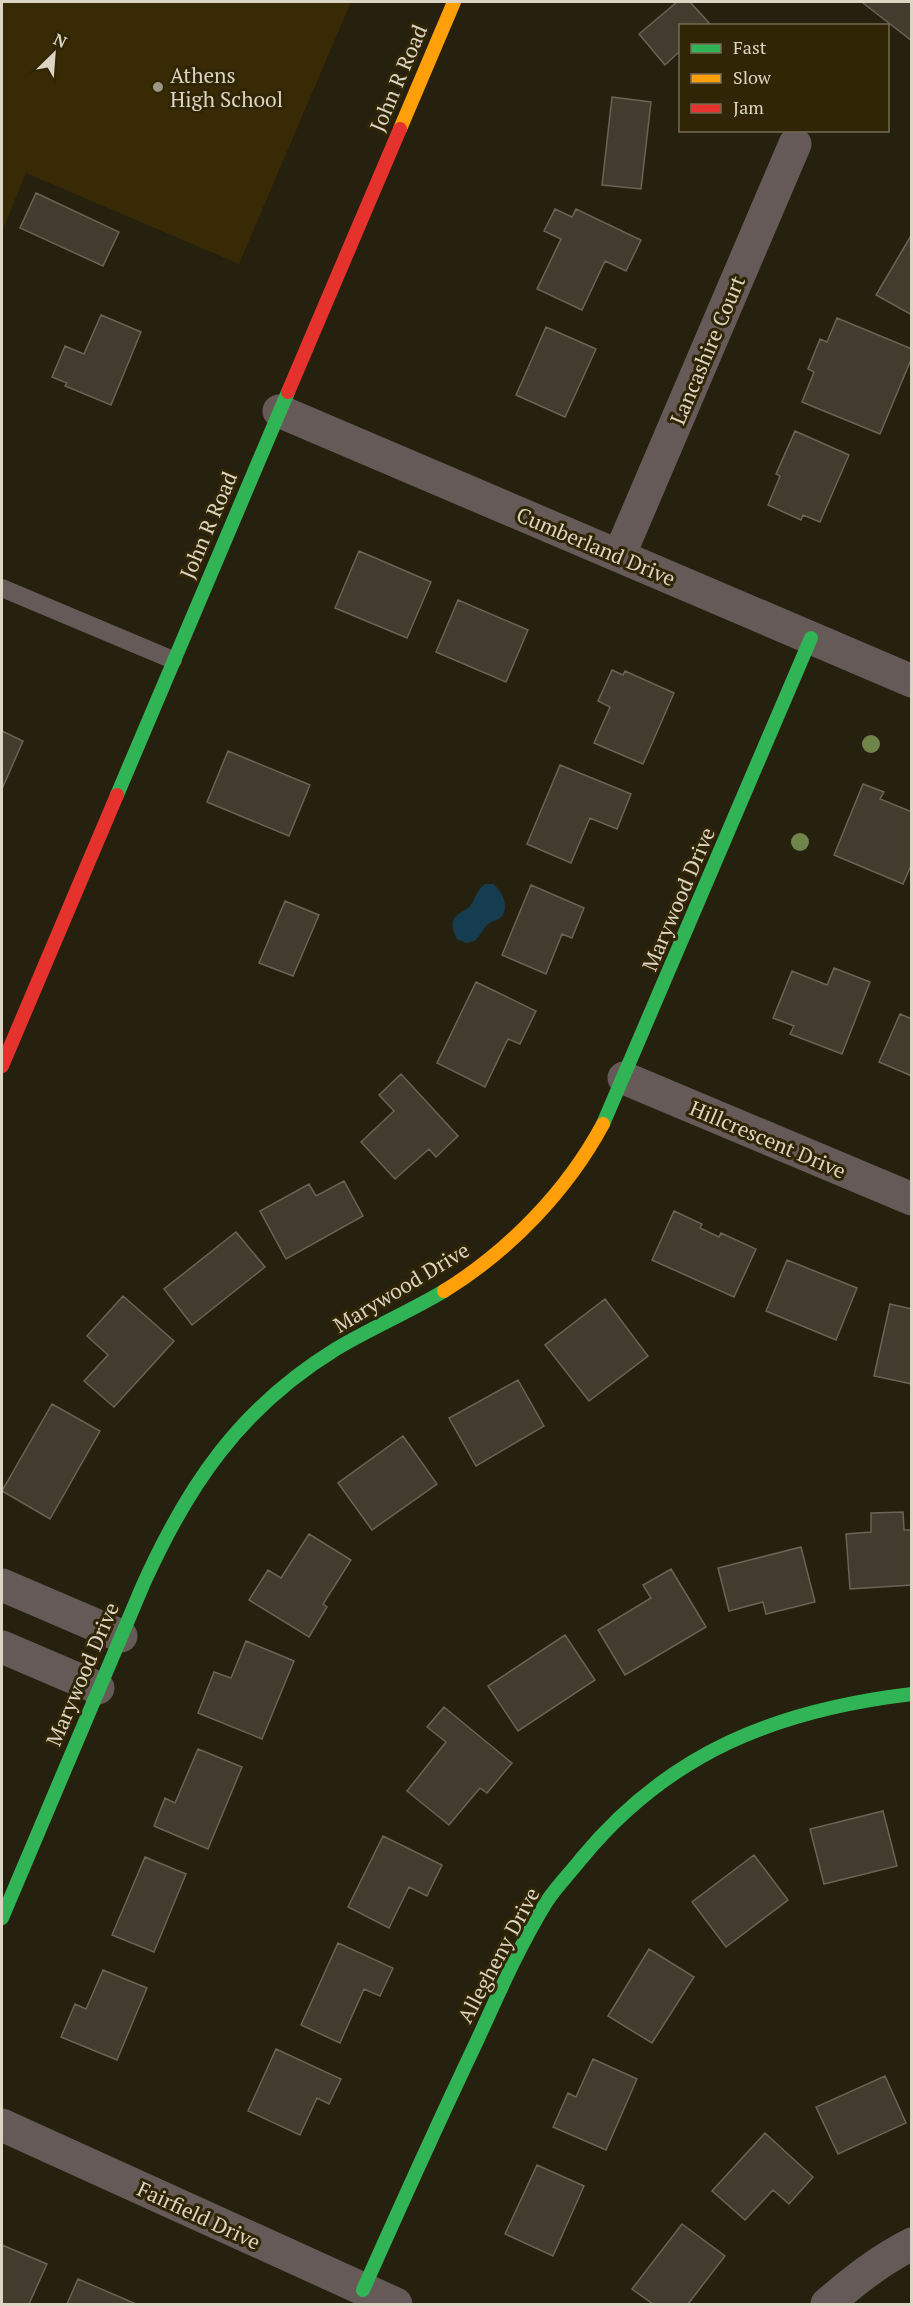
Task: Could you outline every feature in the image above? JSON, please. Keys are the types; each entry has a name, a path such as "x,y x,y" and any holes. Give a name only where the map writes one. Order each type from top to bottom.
{"street":[{"name":"John R Road","path":"2,1066 454,2"},
{"name":"Lancashire Court","path":"619,556 795,144"},
{"name":"Cumberland Drive","path":"279,411 912,681"},
{"name":"Marywood Drive","path":"2,1918 155,1557 190,1490 232,1436 255,1413 319,1360 456,1283 493,1256 523,1229 576,1168 597,1133 624,1078 811,638"},
{"name":"Hillcrescent Drive","path":"624,1078 912,1199"},
{"path":"2,1586 121,1636"},
{"path":"2,1647 98,1688"},
{"name":"Allegheny Drive","path":"363,2290 516,1957 548,1900 592,1845 635,1802 662,1781 714,1751 761,1728 833,1706 877,1697 912,1694"},
{"name":"Fairfield Drive","path":"2,2125 396,2304"},
{"path":"827,2304 892,2254 912,2244"}],"lane":[{"path":"2,588 173,660"}],"shaded area":[{"name":"Athens High School","path":"2,2 351,2 239,264 26,173 2,231"}],"water":[{"path":"485,884 493,884 499,891 504,900 505,910 500,918 487,925 475,941 466,943 457,939 453,922 471,905"}],"building":[{"path":"677,2 690,2 710,24 679,24 679,52 665,65 639,34"},
{"path":"912,2 912,41 863,3"},
{"path":"612,97 651,102 641,189 602,185"},
{"path":"36,193 119,232 103,266 20,228"},
{"path":"555,209 572,217 576,209 641,240 626,271 605,261 582,310 537,289 561,239 544,231"},
{"path":"912,234 912,315 876,295"},
{"path":"101,315 141,332 111,405 65,386 67,383 52,377 65,346 84,354"},
{"path":"837,318 912,349 912,357 880,434 802,402 814,372 808,369 820,339 827,342"},
{"path":"546,327 596,349 565,417 516,395"},
{"path":"795,431 849,455 820,522 803,515 801,520 768,505 780,476 776,474"},
{"path":"359,551 431,582 407,638 335,608"},
{"path":"458,600 528,630 506,682 436,652"},
{"path":"612,670 623,675 625,671 674,693 643,764 594,743 610,707 598,701"},
{"path":"2,731 23,741 2,789"},
{"path":"228,751 310,785 289,836 207,802"},
{"path":"560,765 631,794 617,829 590,818 571,863 527,844"},
{"path":"863,784 884,792 880,799 912,812 912,863 903,884 834,855"},
{"path":"531,885 584,908 572,938 562,934 546,974 502,955"},
{"path":"285,901 319,915 293,976 259,963"},
{"path":"834,968 870,982 842,1054 790,1034 794,1026 773,1018 792,971 827,985"},
{"path":"476,982 536,1011 520,1044 508,1039 485,1087 437,1063"},
{"path":"900,1014 912,1019 912,1076 879,1062"},
{"path":"401,1074 458,1136 436,1157 429,1149 395,1179 361,1142 394,1111 379,1095"},
{"path":"344,1181 363,1216 286,1259 260,1211 309,1184 316,1196"},
{"path":"674,1211 702,1224 700,1228 719,1237 721,1233 756,1249 734,1297 652,1260"},
{"path":"236,1232 265,1267 192,1325 164,1289"},
{"path":"787,1260 857,1288 836,1340 766,1311"},
{"path":"123,1296 174,1341 114,1407 84,1381 108,1355 87,1336"},
{"path":"605,1299 648,1356 589,1401 545,1345"},
{"path":"890,1304 912,1309 912,1384 874,1376"},
{"path":"518,1380 544,1426 476,1466 449,1418"},
{"path":"52,1404 100,1431 50,1519 2,1491"},
{"path":"403,1436 437,1484 372,1530 338,1483"},
{"path":"903,1512 904,1530 912,1530 912,1585 850,1589 846,1534 871,1532 871,1513"},
{"path":"309,1534 351,1560 323,1604 327,1607 309,1637 249,1600 268,1570 281,1578"},
{"path":"801,1547 815,1602 766,1614 763,1602 729,1611 718,1568"},
{"path":"671,1569 706,1627 625,1675 598,1630 651,1598 643,1585"},
{"path":"565,1635 595,1680 518,1731 488,1686"},
{"path":"246,1641 294,1661 262,1739 198,1713 214,1672 231,1678"},
{"path":"444,1707 512,1763 487,1793 480,1788 449,1825 407,1791 446,1742 427,1727"},
{"path":"198,1749 242,1767 208,1849 154,1826 165,1798 175,1803"},
{"path":"883,1811 897,1866 824,1884 810,1829"},
{"path":"383,1836 442,1865 427,1896 409,1887 389,1928 348,1907"},
{"path":"754,1855 788,1900 726,1947 692,1902"},
{"path":"145,1857 186,1874 154,1952 112,1935"},
{"path":"338,1943 393,1968 380,1996 364,1989 340,2043 301,2025"},
{"path":"649,1949 694,1977 652,2043 608,2016"},
{"path":"103,1970 147,1988 117,2060 61,2037 75,2004 86,2009"},
{"path":"276,2049 341,2079 329,2104 317,2098 300,2135 248,2111"},
{"path":"593,2059 637,2079 606,2150 553,2127 568,2093 576,2097"},
{"path":"885,2076 906,2123 838,2154 816,2107"},
{"path":"765,2133 813,2177 789,2204 773,2190 745,2220 712,2191"},
{"path":"537,2165 584,2186 553,2256 505,2234"},
{"path":"682,2224 725,2256 688,2304 653,2304 632,2289"},
{"path":"2,2245 47,2264 29,2304 2,2304"},
{"path":"78,2279 136,2304 67,2304"}],"traffic: fast":[{"path":"117,795 288,392"},
{"path":"603,1124 811,638"},
{"path":"2,1918 143,1585 179,1514 220,1452 245,1423 302,1372 349,1341 444,1291"},
{"path":"363,2290 527,1935 555,1890 615,1822 651,1790 689,1764 729,1742 771,1725 816,1711 912,1694"}],"traffic: slow":[{"path":"400,129 454,2"},
{"path":"444,1291 491,1257 534,1218 572,1173 603,1124"}],"traffic: jam":[{"path":"288,392 400,129"},
{"path":"2,1066 117,795"}],"place":[{"name":"Athens High School","path":"158,87"}]}
